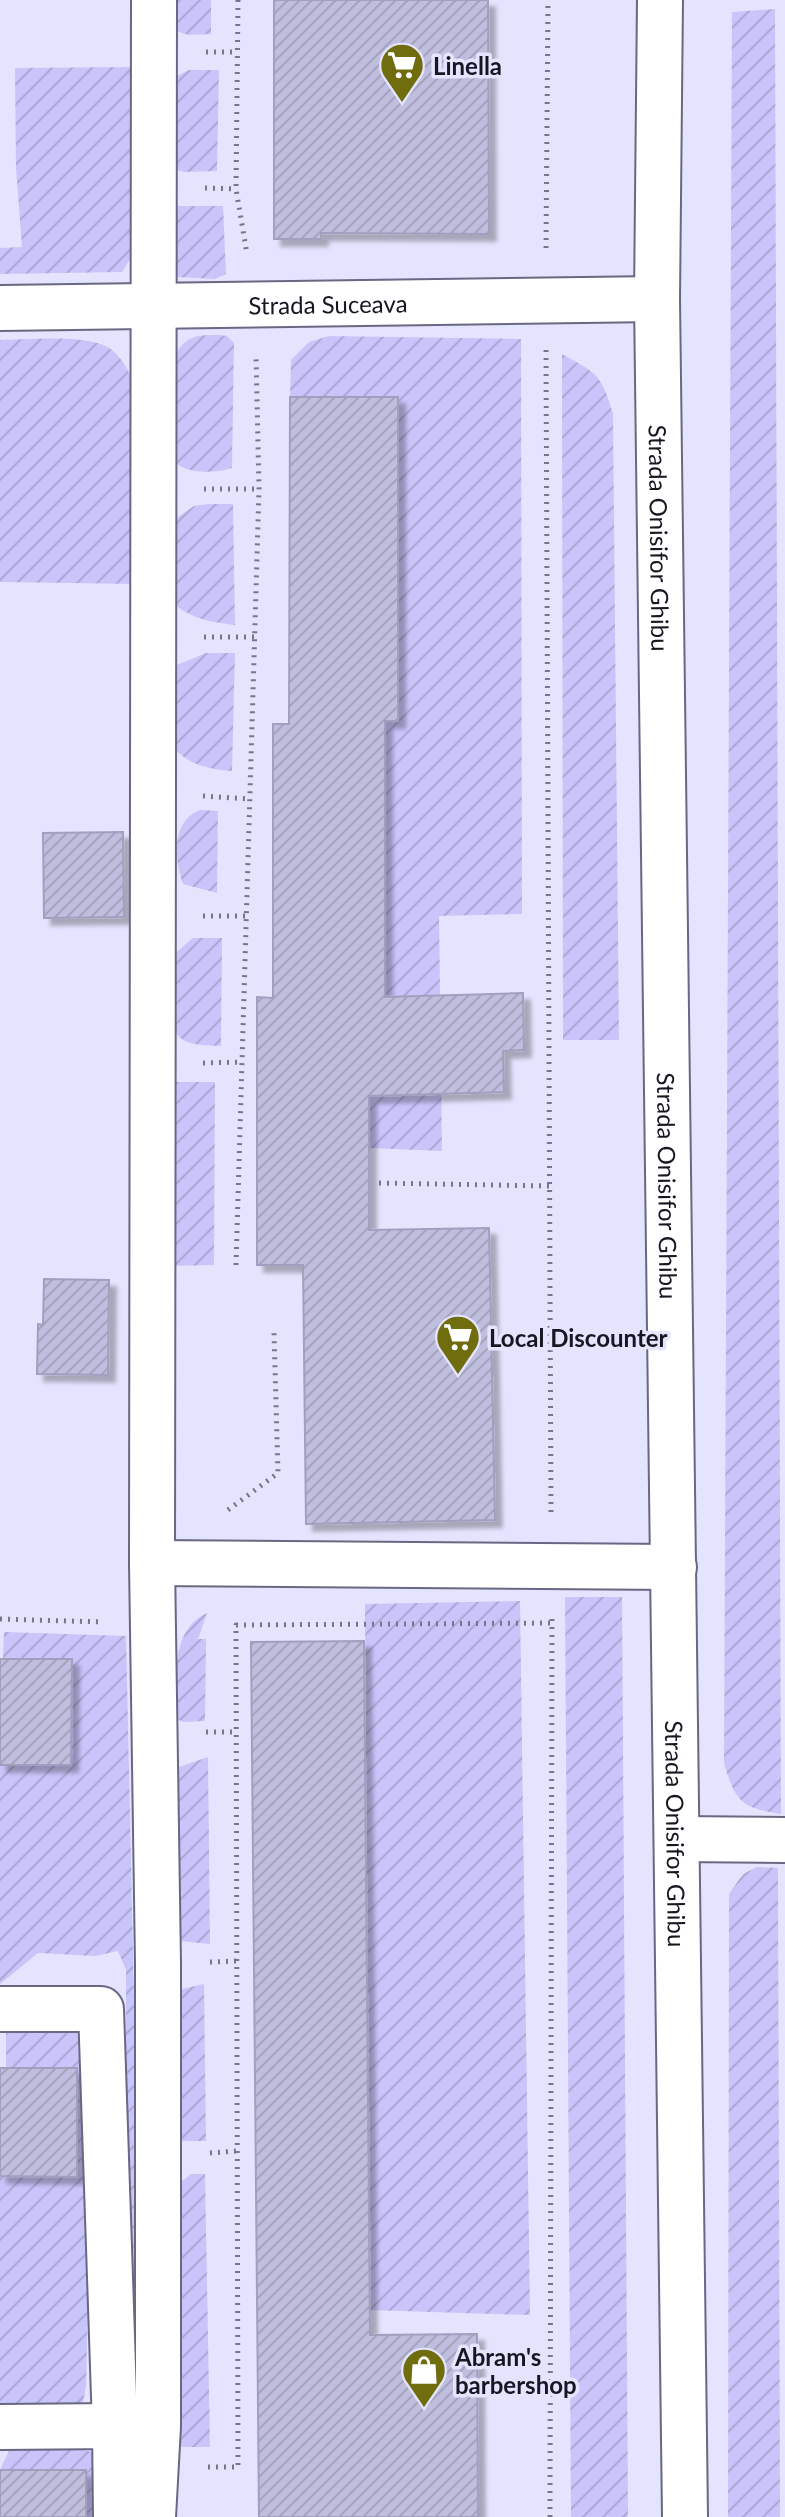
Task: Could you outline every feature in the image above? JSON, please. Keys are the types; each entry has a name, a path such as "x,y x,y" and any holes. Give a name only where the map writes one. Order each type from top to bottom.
{"street":[{"path":"153,2517 158,2426 158,1963 152,1623 151,306 154,0"},
{"name":"Strada Onisifor Ghibu","path":"660,0 657,299 685,2517"},
{"name":"Strada Suceava","path":"0,308 657,299"},
{"path":"152,1563 674,1567"},
{"path":"677,1839 785,1840"},
{"path":"0,2009 101,2009 116,2517"},
{"path":"0,2427 115,2426"}],"path":[{"path":"236,1265 259,489 255,304 236,189 238,0"},
{"path":"548,0 546,301 551,1567"},
{"path":"379,1183 549,1186"},
{"path":"227,1510 278,1473 274,1333"},
{"path":"0,1619 152,1623"},
{"path":"156,2467 238,2467 236,1625 552,1623 550,2517"}],"shaded area":[{"path":"164,0 211,0 211,34 189,35 173,30"},
{"path":"775,9 781,1814 757,1809 742,1800 732,1786 724,1763 732,12"},
{"path":"138,67 132,256 122,272 0,274 0,248 22,247 16,168 15,68"},
{"path":"189,70 219,70 217,171 184,172 169,167 169,87 177,76"},
{"path":"170,206 223,206 226,274 215,279 178,277 170,268"},
{"path":"227,336 234,343 232,468 205,472 186,469 172,458 167,446 174,362 179,348 188,340"},
{"path":"329,336 521,339 522,914 439,916 442,1151 369,1148 369,993 385,992 385,721 398,720 398,397 290,397 291,360 309,342"},
{"path":"0,340 90,341 112,350 126,368 136,388 137,584 0,582"},
{"path":"562,354 596,376 613,414 619,1040 563,1040"},
{"path":"233,504 235,625 194,616 172,602 178,517 194,506"},
{"path":"206,653 235,653 232,771 199,765 172,746 172,667"},
{"path":"200,810 218,811 217,893 183,884 180,874 177,842 180,832 191,815"},
{"path":"193,938 222,938 221,1046 187,1042 176,1034 172,1024 173,955"},
{"path":"169,1082 215,1082 214,1265 170,1266"},
{"path":"565,1597 622,1597 628,2517 571,2517"},
{"path":"520,1601 530,2315 369,2310 365,1604"},
{"path":"207,1613 198,1639 206,1639 205,1721 184,1722 176,1719 174,1710 178,1654 187,1630"},
{"path":"4,1632 126,1636 144,2446 142,2517 126,2330 126,1970 118,1951 95,1956 38,1953 0,1984 0,1765 71,1764 72,1659 3,1659"},
{"path":"208,1757 210,1944 179,1941 176,1768"},
{"path":"757,1867 778,1868 780,2517 728,2517 729,1894 743,1874"},
{"path":"204,1984 206,2141 181,2141 176,2138 173,1997 182,1989"},
{"path":"6,2021 72,2026 94,2055 86,2386 83,2402 71,2408 0,2409 0,2177 77,2176 77,2069 6,2068"},
{"path":"191,2174 205,2174 210,2447 179,2447 173,2198 181,2182"},
{"path":"10,2449 80,2449 92,2452 98,2460 96,2517 86,2517 85,2470 0,2470"}],"building":[{"path":"274,0 488,0 489,234 321,233 321,239 274,239"},
{"path":"290,397 398,397 398,721 385,721 385,997 523,993 524,1050 503,1051 504,1092 369,1096 369,1230 489,1228 495,1520 306,1524 303,1265 257,1265 257,997 273,998 273,724 289,724"},
{"path":"123,832 124,917 44,918 43,833"},
{"path":"44,1279 109,1280 108,1375 37,1374 38,1324 43,1325"},
{"path":"364,1641 370,2335 477,2334 478,2517 259,2517 251,1642"},
{"path":"0,1659 72,1659 71,1765 0,1765"},
{"path":"0,2068 77,2068 77,2177 0,2176"},
{"path":"0,2470 86,2470 86,2517 0,2517"}],"place":[{"name":"Linella","path":"402,104"},
{"name":"Local Discounter","path":"458,1376"},
{"name":"Abram's barbershop","path":"424,2409"}]}
